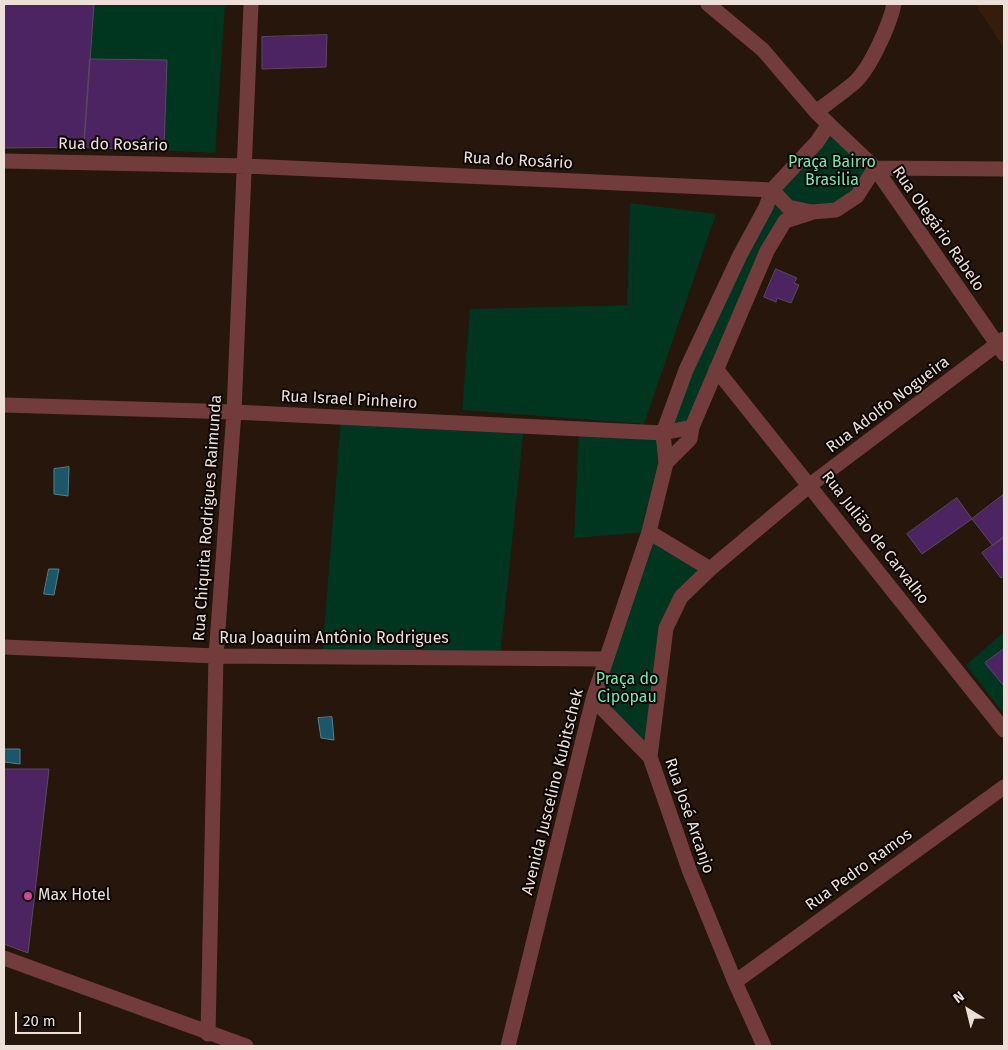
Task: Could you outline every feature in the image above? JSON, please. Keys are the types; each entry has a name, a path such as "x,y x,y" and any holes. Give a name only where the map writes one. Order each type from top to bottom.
{"street":[{"name":"Rua Chiquita Rodrigues Raimunda","path":"208,1034 216,656 234,412 246,166 251,4"},
{"name":"Rua Olegário Rabelo","path":"708,4 763,50 816,112 875,168 1002,346"},
{"path":"812,212 788,208 772,190 817,142 829,124 816,112 856,82 891,20 894,4"},
{"name":"Rua do Rosário","path":"4,160 246,166 772,190"},
{"path":"666,463 690,439 692,427 767,251 785,221 812,212 836,210 857,196 875,168 1004,169"},
{"name":"Avenida Juscelino Kubitschek","path":"508,1046 593,699 649,532 666,463 663,433 686,370 766,207 772,190"},
{"name":"Rua Adolfo Nogueira","path":"710,569 810,485 1002,346"},
{"name":"Rua Julião de Carvalho","path":"716,369 1004,730"},
{"name":"Rua Israel Pinheiro","path":"4,405 234,412 663,433 692,427"},
{"path":"649,532 710,569"},
{"name":"Rua José Arcanjo","path":"710,569 681,597 666,628 650,756 690,872 735,982 764,1046"},
{"name":"Rua Joaquim Antônio Rodrigues","path":"4,647 216,656 605,659"},
{"path":"593,699 650,756"},
{"name":"Rua Pedro Ramos","path":"735,982 1004,788"},
{"path":"4,958 208,1034 246,1046"}],"shaded area":[{"path":"975,4 1004,4 1004,48"}],"green space":[{"path":"94,4 225,4 215,153 84,147"},
{"name":"Praça Bairro Brasilia","path":"829,124 875,168 857,196 812,212 772,190"},
{"path":"775,197 803,213 782,220 689,424 669,428 693,364"},
{"path":"630,203 716,214 644,424 462,410 470,309 627,305"},
{"path":"341,418 524,426 500,658 322,657"},
{"name":"Praça do Cipopau","path":"579,429 663,433 649,532 710,569 679,602 664,644 650,757 593,699 648,532 574,538"},
{"path":"1004,632 1004,714 966,665"}],"water":[{"path":"69,467 68,496 54,494 54,469"},
{"path":"49,569 59,569 54,595 44,594"},
{"path":"332,717 334,740 321,738 318,718"},
{"path":"4,749 20,749 20,764 4,762"}],"building":[{"path":"4,4 94,4 84,147 4,148"},
{"path":"327,35 326,67 262,69 262,37"},
{"path":"90,59 167,60 164,151 84,147"},
{"path":"776,269 797,278 794,283 799,285 791,303 777,298 776,302 764,297"},
{"path":"1003,495 1004,537 993,546 972,519"},
{"path":"957,498 972,519 922,554 907,534"},
{"path":"1004,537 1004,576 1001,578 982,553"},
{"path":"1004,649 1004,686 985,663"},
{"path":"4,769 49,769 28,953 4,944"}],"place":[{"name":"Max Hotel","path":"28,896"}]}
